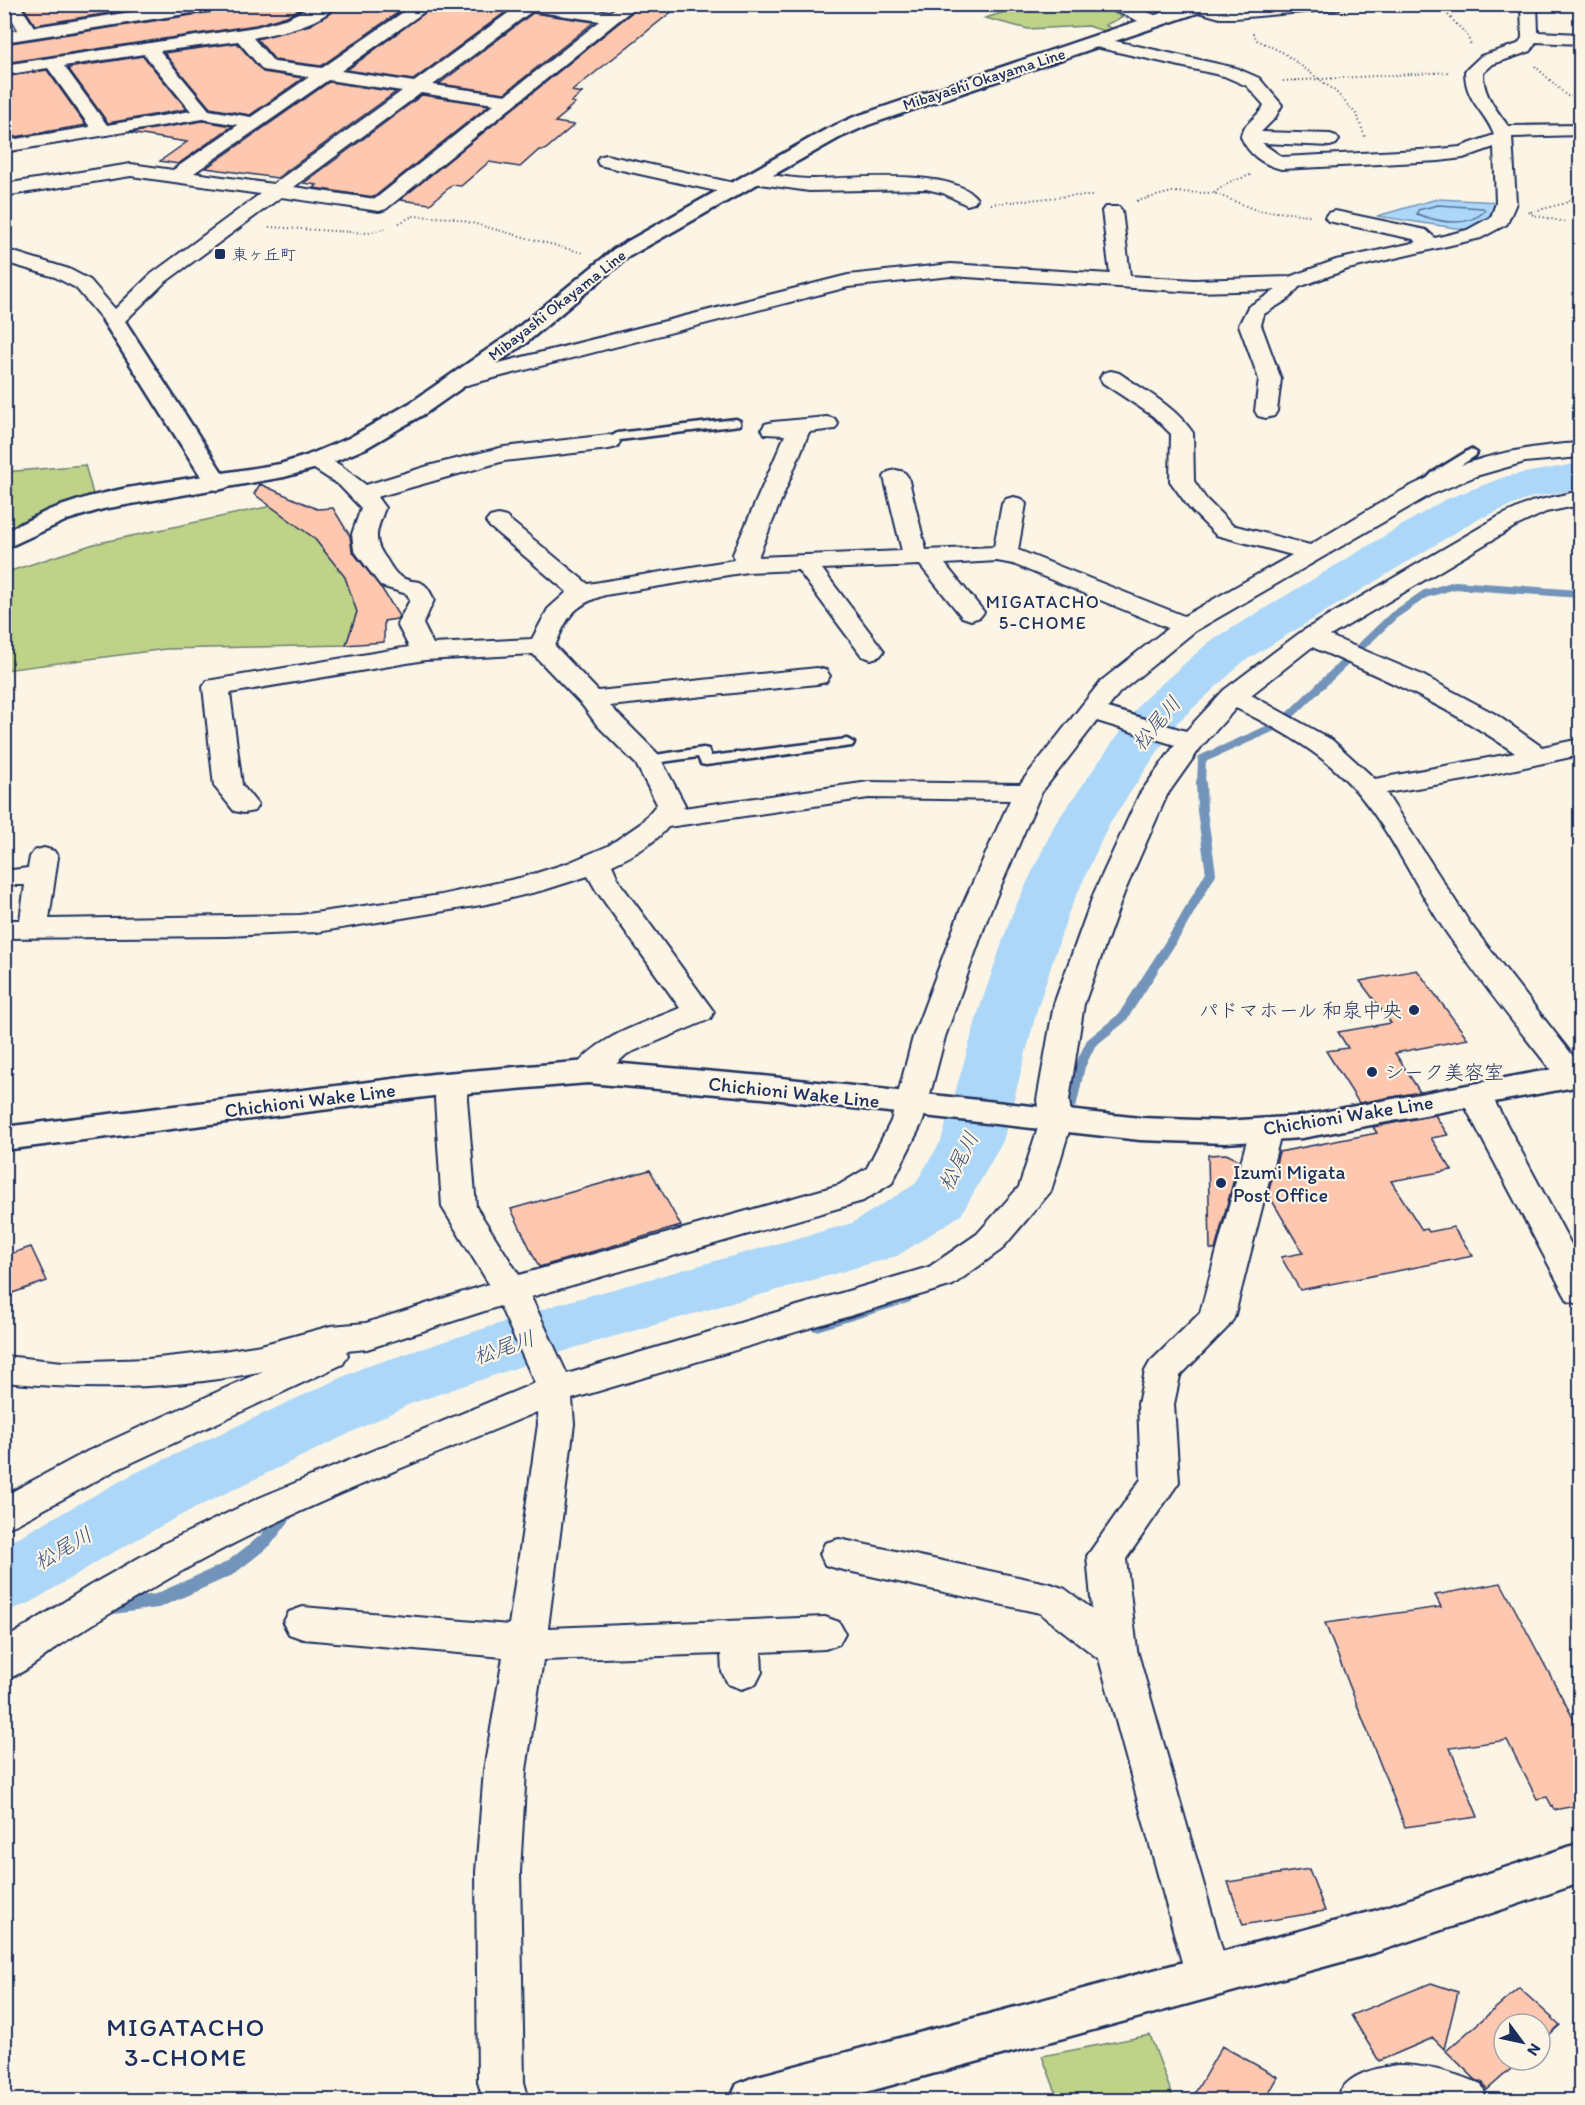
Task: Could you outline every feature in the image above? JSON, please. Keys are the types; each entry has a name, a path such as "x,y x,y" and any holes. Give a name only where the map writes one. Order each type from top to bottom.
{"main road":[{"name":"Mibayashi Okayama Line","path":"4,542 65,512 138,494 217,483 289,468 316,460 370,437 459,380 541,321 609,261 832,134 927,97 1156,22 1208,8"},
{"path":"114,321 217,483"},
{"name":"Chichioni Wake Line","path":"4,1139 452,1083 588,1072 763,1087 1140,1130 1225,1132 1302,1127 1577,1076"},
{"path":"754,2100 811,2092 1208,1977 1374,1932 1581,1863"}],"street":[{"path":"10,4 29,33"},
{"path":"114,4 124,19"},
{"path":"4,70 148,48 237,29 297,23 329,4"},
{"path":"177,176 428,4"},
{"path":"4,190 131,170 379,205 631,4"},
{"path":"1112,4 1156,22"},
{"path":"1208,8 1338,4"},
{"path":"459,380 858,280 951,270 1194,286 1292,283 1343,264 1474,234 1503,212 1502,137 1481,102 1474,83 1474,71 1487,60 1524,47 1530,37 1529,4"},
{"path":"4,37 215,5 269,66 507,101"},
{"path":"4,255 62,273 83,284 114,321 158,279 280,191 526,5 614,18"},
{"path":"1530,37 1581,39"},
{"path":"1097,42 1230,72 1253,82 1273,105 1269,114 1249,135 1250,137"},
{"path":"148,48 203,114"},
{"path":"52,62 102,131"},
{"path":"4,147 203,114 256,123"},
{"path":"1367,140 1502,137 1581,129"},
{"path":"1250,137 1343,140"},
{"path":"1250,137 1267,160 1281,163 1439,155 1463,152 1502,137"},
{"path":"606,161 734,189"},
{"path":"753,178 809,185 926,183 950,189 967,199"},
{"path":"1093,228 1109,212"},
{"path":"1109,212 1121,281"},
{"path":"1335,217 1419,234 1432,245"},
{"path":"1266,411 1270,379 1250,325 1255,311 1283,294 1292,283"},
{"path":"1111,378 1161,411 1182,433 1182,481 1198,504 1224,531 1313,553"},
{"path":"773,429 827,424"},
{"path":"747,565 745,554 800,427"},
{"path":"364,493 436,471 476,455 504,454 584,440 609,442"},
{"path":"4,1514 101,1461 367,1336 851,1193 880,1175 907,1121 919,1105 929,1037 975,911 1028,792 1095,712 1110,687 1186,626 1422,490 1468,471 1523,455 1581,450"},
{"path":"316,460 353,483 364,493 372,507 364,534 366,550 390,582 417,589 422,600 410,624 425,652"},
{"path":"783,466 806,468"},
{"path":"875,490 897,483 921,557 971,612"},
{"path":"4,1664 25,1647 103,1597 189,1549 272,1508 553,1388 940,1276 989,1242 1034,1191 1045,1120 1053,1100 1069,1004 1109,892 1153,795 1188,740 1233,696 1310,637 1506,522 1539,507 1580,501"},
{"path":"767,503 791,505"},
{"path":"1005,554 1014,504"},
{"path":"517,530 583,593"},
{"path":"10,878 42,866 19,929 302,924 476,898 524,887 596,861 631,844 663,819 671,805 648,760 606,719 592,700 545,653 542,646 558,611 583,593 747,565 1005,554 1018,557 1186,626"},
{"path":"804,562 871,651"},
{"path":"827,636 855,629"},
{"path":"1310,637 1411,680 1486,720 1536,755"},
{"path":"244,805 228,786 216,687 425,652 542,646"},
{"path":"592,700 718,695 817,676"},
{"path":"1233,696 1304,732 1357,774 1389,814 1423,874 1460,930 1577,1076"},
{"path":"1095,712 1188,740"},
{"path":"1368,788 1465,772 1581,747"},
{"path":"663,819 869,790 1028,792"},
{"path":"588,1072 616,1047 699,1012 606,884 596,861"},
{"path":"452,1083 451,1099 459,1207 512,1294 553,1388 556,1424 526,1642 505,1770 498,1872 501,2082 506,2100"},
{"path":"1475,1095 1581,1292"},
{"path":"1208,1977 1117,1650 1106,1556 1160,1482 1156,1404 1163,1371 1216,1318 1266,1129"},
{"path":"4,1369 63,1375 148,1372 261,1358 331,1339 367,1336"},
{"path":"839,1554 1052,1600 1117,1650"},
{"path":"303,1623 554,1645 741,1654 825,1633"},
{"path":"1359,2100 1368,2094 1412,2085 1465,2100"}],"lane":[{"path":"609,442 617,437 736,423"},
{"path":"1422,490 1436,476 1471,453"},
{"path":"648,760 703,752 706,761 847,743"}],"path":[{"path":"1366,4 1444,11 1467,35 1473,48 1513,51 1540,69 1567,96 1581,96"},
{"path":"1208,8 1251,28 1257,40 1284,53 1335,91 1357,115 1367,140"},
{"path":"1253,82 1474,71"},
{"path":"1214,193 1229,182 1277,168 1281,163"},
{"path":"1503,212 1516,218 1569,202 1581,190"},
{"path":"1131,202 1172,192 1214,193 1256,210 1335,217"},
{"path":"967,199 1001,204 1068,195 1109,212"},
{"path":"1503,212 1517,205 1530,212 1565,222"},
{"path":"396,224 413,216 453,218 609,261"},
{"path":"233,225 357,233 380,232 388,228"}],"green space":[{"path":"1032,4 1096,5 1123,17 1105,25 1114,30 1107,32 1088,26 1028,29 985,18"},
{"path":"85,465 93,494 61,504 5,531 5,472"},
{"path":"271,506 314,538 345,577 357,612 346,645 166,649 5,670 4,573 94,544"},
{"path":"1150,2035 1174,2100 1059,2100 1042,2056"}],"water":[{"path":"1437,199 1499,202 1486,220 1468,230 1377,216"}],"building":[{"path":"46,4 102,4 105,8 127,4 165,4 35,25 24,8"},
{"path":"228,4 310,4 287,16 256,25 4,63 4,44 218,11"},
{"path":"339,4 410,4 321,66 275,60 257,39 310,25 331,13"},
{"path":"437,4 508,4 511,8 413,80 347,70"},
{"path":"641,5 675,9 572,91 582,93 571,102 575,103 566,111 568,111 555,122 574,125 545,150 539,150 520,167 489,162 461,186 452,185 430,204 400,200"},
{"path":"533,13 594,22 505,93 439,84"},
{"path":"237,43 263,72 303,78 250,115 210,108 164,53"},
{"path":"143,56 187,109 108,123 68,68"},
{"path":"47,70 86,125 15,137 4,119 4,77"},
{"path":"329,82 396,92 277,178 206,168"},
{"path":"422,95 489,105 374,197 314,188 317,185 304,183"},
{"path":"203,121 232,126 178,164 160,161 187,142 129,133"},
{"path":"260,484 317,509 333,508 350,536 352,551 382,589 399,616 397,619 384,621 384,642 346,645 357,612 345,577 314,538 254,494"},
{"path":"1417,970 1468,1039 1395,1053 1420,1092 1359,1103 1326,1051 1348,1048 1338,1032 1391,1023 1360,981"},
{"path":"1435,1115 1448,1135 1431,1138 1452,1170 1391,1181 1422,1230 1427,1229 1429,1232 1453,1227 1473,1256 1300,1290 1281,1257 1303,1253 1268,1194 1279,1152 1377,1133 1373,1127"},
{"path":"1226,1154 1239,1160 1215,1250 1210,1249 1208,1155"},
{"path":"650,1170 681,1226 539,1267 511,1209"},
{"path":"31,1247 47,1281 4,1296 4,1256"},
{"path":"1501,1583 1581,1733 1581,1805 1554,1810 1547,1797 1537,1799 1507,1740 1450,1748 1478,1817 1405,1827 1325,1623 1441,1607 1435,1595"},
{"path":"1309,1869 1325,1911 1243,1925 1228,1882"},
{"path":"1431,1983 1458,1992 1444,2049 1433,2038 1379,2061 1351,2015"},
{"path":"1519,1988 1546,2012 1492,2012 1492,2072 1507,2072 1487,2090 1483,2083 1476,2080 1446,2051"},
{"path":"1552,2018 1560,2025 1552,2032"},
{"path":"1222,2046 1278,2077 1265,2100 1191,2100"}],"waterway":[{"name":"松尾川","path":"4,1582 79,1537 160,1493 386,1386 559,1328 874,1240 938,1199 972,1141 1008,1010 1040,914 1082,824 1159,713 1226,652 1460,510 1523,485 1580,476"},
{"path":"1289,716 1393,616 1425,594 1455,585 1580,594"},
{"path":"1201,783 1202,759 1276,726"},
{"path":"1072,1103 1080,1066 1091,1043 1122,1018 1179,929 1211,873 1202,811 1201,783"},
{"path":"816,1326 907,1298"},
{"path":"112,1607 157,1601 229,1569 266,1540 289,1510"}],"place":[{"name":"東ヶ丘町","path":"220,254"},
{"name":"パドマホール 和泉中央","path":"1414,1010"},
{"name":"シーク美容室","path":"1372,1072"},
{"name":"Izumi Migata Post Office","path":"1221,1183"}],"district":[{"name":"MIGATACHO 5-CHOME","path":"1043,612"},
{"name":"MIGATACHO 3-CHOME","path":"186,2042"}]}
